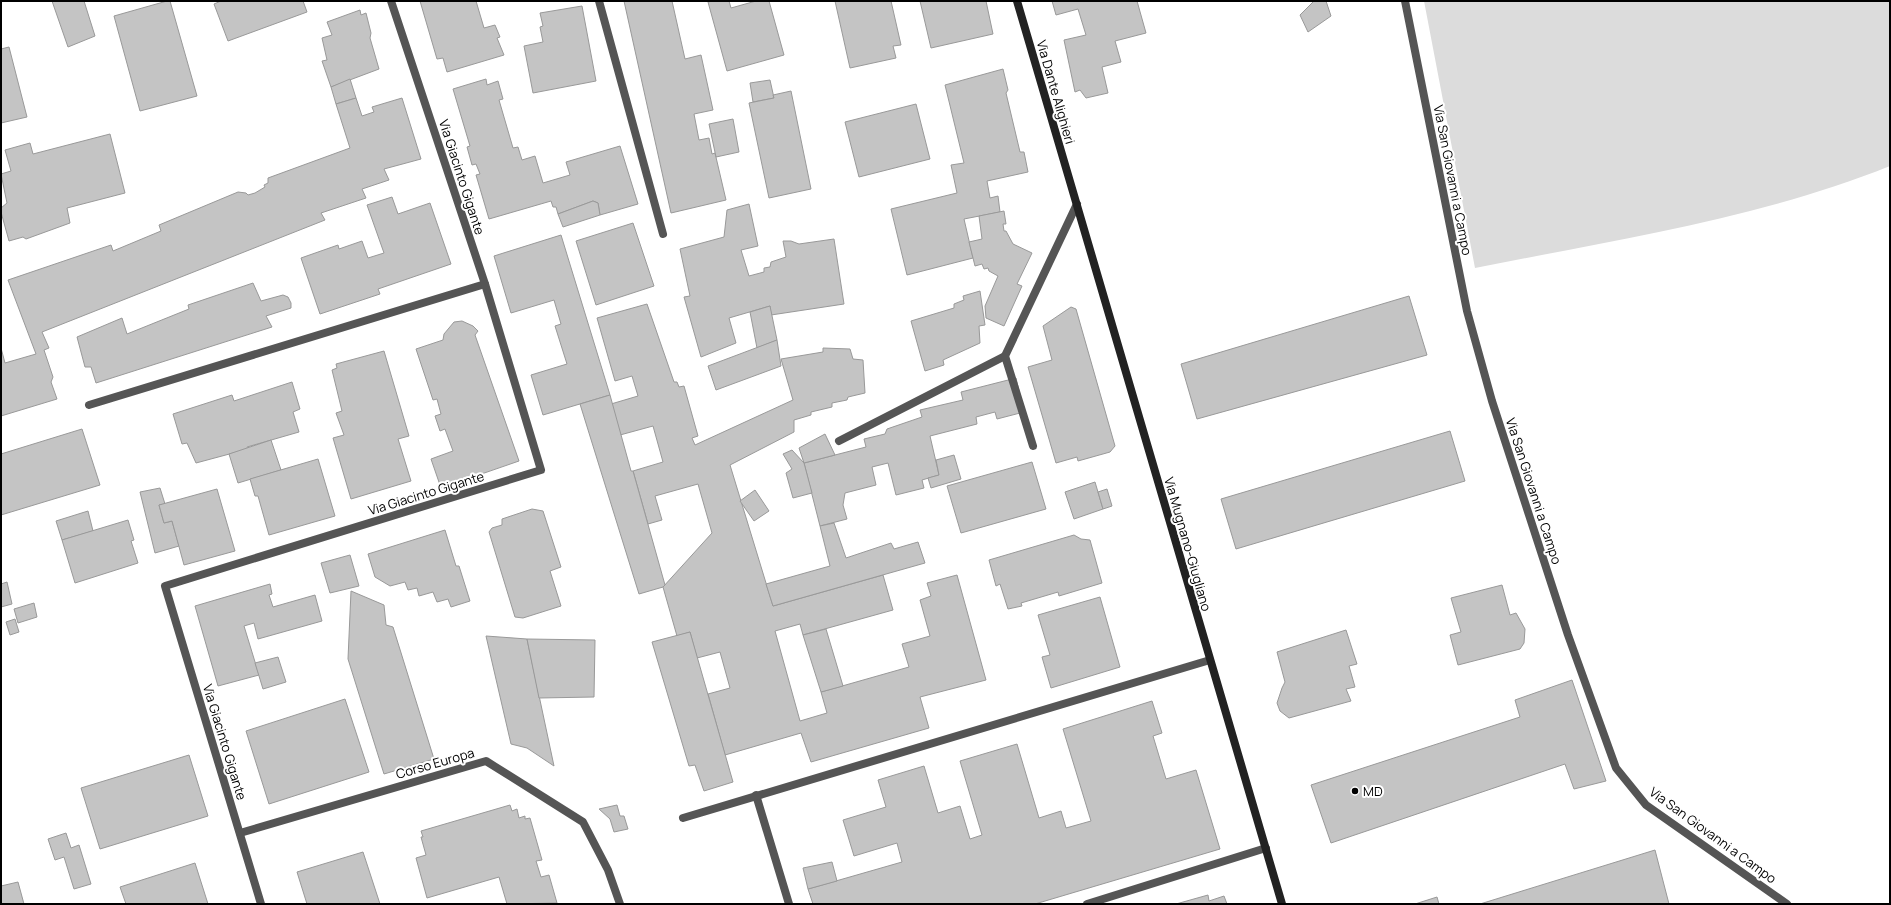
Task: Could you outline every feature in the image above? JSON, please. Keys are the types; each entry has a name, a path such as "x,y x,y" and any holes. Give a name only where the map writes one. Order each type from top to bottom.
{"main road":[{"name":"Via Dante Alighieri","path":"1017,1 1072,190"},
{"name":"Via Mugnano-Giugliano","path":"1072,190 1282,904"}],"street":[{"name":"Via Giacinto Gigante","path":"261,904 165,586 541,470 485,284 391,1"},
{"path":"599,1 663,234"},
{"name":"Via San Giovanni a Campo","path":"1405,1 1467,312 1492,401 1566,628 1616,768 1646,805 1787,904"},
{"path":"839,441 1005,356 1076,204"},
{"path":"90,405 485,284"},
{"path":"1005,356 1033,446"},
{"path":"683,818 1210,660"},
{"name":"Corso Europa","path":"240,833 486,761 583,822 608,870 620,904"},
{"path":"756,795 789,904"},
{"path":"1087,904 1266,848"}],"shaded area":[{"path":"1424,1 1890,1 1890,166 1789,200 1737,214 1633,237 1475,268"}],"building":[{"path":"52,1 84,1 95,36 68,47"},
{"path":"170,1 197,96 140,111 114,16"},
{"path":"221,1 303,1 307,12 228,41 214,4"},
{"path":"420,1 476,1 484,28 495,25 500,37 497,38 504,55 447,72 443,58 437,59"},
{"path":"624,1 672,1 685,59 701,55 713,110 694,114 699,140 709,138 712,154 715,153 726,200 671,213"},
{"path":"729,1 731,8 756,1 769,1 784,55 727,71 708,2"},
{"path":"835,1 891,1 901,45 893,46 896,58 850,68"},
{"path":"920,1 986,1 993,34 931,48"},
{"path":"1052,1 1137,1 1146,33 1115,41 1121,62 1102,67 1108,93 1086,98 1080,90 1075,92 1064,40 1086,35 1078,9 1056,15"},
{"path":"1314,1 1326,1 1331,16 1308,32 1300,15"},
{"path":"582,6 596,81 533,93 524,46 543,42 540,27 543,26 540,13"},
{"path":"360,10 361,15 366,13 371,33 370,38 379,69 331,87 322,61 327,60 322,38 332,35 327,22"},
{"path":"9,47 27,117 1,123 1,49"},
{"path":"1003,69 1008,90 1006,93 1020,152 1024,152 1028,172 987,181 990,198 998,196 1000,212 964,219 973,258 907,275 891,209 957,193 951,165 964,163 945,85"},
{"path":"350,79 356,98 336,104 331,87"},
{"path":"486,79 487,85 498,81 503,99 499,100 513,148 518,147 522,160 535,156 543,183 570,175 566,162 620,146 638,204 600,215 598,203 593,201 558,214 556,207 553,207 551,201 489,219 476,175 480,174 476,164 472,165 467,147 470,146 453,89"},
{"path":"770,80 774,98 753,102 750,83"},
{"path":"791,91 811,189 769,198 749,103 774,98 773,95"},
{"path":"356,98 362,116 374,112 372,107 402,98 421,159 384,169 389,180 362,189 366,198 321,213 325,220 42,332 49,348 44,350 53,377 51,382 57,399 1,416 1,348 5,363 36,354 8,280 111,245 113,251 161,231 159,225 238,192 246,193 248,195 255,193 265,187 264,185 268,183 268,178 350,148 336,104"},
{"path":"916,104 930,159 859,177 845,122"},
{"path":"733,119 739,152 716,157 709,124"},
{"path":"110,134 125,193 67,208 70,223 26,239 23,237 9,241 1,212 1,208 7,203 1,174 11,171 5,150 30,143 33,154"},
{"path":"392,197 398,214 430,203 451,264 378,289 380,294 320,314 301,258 338,245 339,249 362,241 368,258 384,253 367,205"},
{"path":"593,201 598,203 600,215 563,227 558,214"},
{"path":"749,204 758,246 741,250 749,276 764,272 764,268 770,267 771,262 786,257 783,241 791,241 799,244 834,239 844,304 771,315 770,306 729,318 736,343 701,357 684,297 690,296 680,249 724,237 727,210"},
{"path":"1004,211 1006,224 1003,224 1004,231 1006,231 1013,244 1032,253 1017,284 1022,286 1004,326 986,318 985,306 998,276 989,271 988,268 984,269 982,264 975,266 969,242 982,239 979,216"},
{"path":"633,223 654,286 596,305 576,241"},
{"path":"561,235 610,395 543,415 531,375 567,364 555,326 561,324 554,300 511,313 494,256"},
{"path":"253,283 261,301 283,295 288,297 291,303 291,308 266,316 272,327 96,383 91,367 85,367 77,337 122,318 127,334 189,309 188,305"},
{"path":"980,291 985,325 979,326 980,343 943,360 944,365 925,371 911,321 954,308 954,304 964,300 963,296"},
{"path":"1409,296 1427,355 1197,419 1181,364"},
{"path":"647,304 674,382 677,382 679,387 684,386 698,436 692,438 695,445 793,400 781,359 823,352 823,348 850,349 853,359 863,360 865,393 848,397 847,400 832,403 832,407 811,412 811,415 794,420 794,432 730,465 773,606 883,575 893,610 803,635 800,624 775,631 800,721 827,713 821,692 909,667 902,644 930,636 920,600 931,596 927,583 957,575 986,680 920,697 929,728 811,762 801,733 725,755 708,694 730,688 720,652 697,658 690,632 677,636 663,587 712,533 698,484 655,496 662,520 648,524 633,471 663,462 653,426 620,435 611,404 638,396 632,376 615,381 597,318"},
{"path":"770,306 777,340 757,348 750,312"},
{"path":"1071,307 1076,309 1115,446 1110,452 1078,461 1077,457 1056,463 1028,367 1052,360 1043,326"},
{"path":"462,321 473,326 478,331 475,335 519,461 441,488 431,459 453,451 445,429 440,431 435,416 441,414 437,399 433,400 416,349 443,340 444,334 454,322"},
{"path":"777,340 781,366 716,390 708,366"},
{"path":"384,351 409,436 398,439 411,481 351,499 333,438 344,435 336,413 342,411 332,370 337,368 336,364"},
{"path":"1016,378 1024,412 997,419 995,412 976,417 977,424 930,436 939,475 922,480 924,488 896,495 888,463 872,467 876,485 845,493 843,505 847,519 820,526 804,463 866,447 864,439 885,434 887,429 922,417 920,410 963,400 961,392"},
{"path":"292,382 300,409 293,412 299,432 247,447 248,449 196,463 187,443 182,444 173,414 232,395 234,401"},
{"path":"610,395 665,585 663,587 639,594 580,404"},
{"path":"82,429 100,485 1,515 1,454"},
{"path":"1450,431 1465,481 1236,549 1221,499"},
{"path":"825,434 835,455 804,463 799,448"},
{"path":"271,440 281,470 238,483 229,454"},
{"path":"792,450 804,463 812,493 793,498 786,473 792,469 783,454"},
{"path":"954,455 961,479 931,488 928,478 939,475 936,460"},
{"path":"318,459 335,516 269,535 258,496 255,496 250,479"},
{"path":"1032,462 1046,509 961,533 947,486"},
{"path":"1095,482 1103,509 1074,519 1065,492"},
{"path":"160,488 165,504 159,505 164,523 172,521 179,546 155,553 140,492"},
{"path":"217,489 235,551 184,565 172,521 164,523 159,505"},
{"path":"1107,489 1112,506 1103,509 1098,492"},
{"path":"755,490 769,511 754,521 740,501"},
{"path":"532,509 543,511 561,567 550,571 561,606 523,618 515,617 489,532 492,528 502,525 502,519"},
{"path":"88,511 93,531 62,540 56,521"},
{"path":"128,520 134,540 131,541 138,563 75,583 62,540"},
{"path":"834,523 846,558 891,543 894,549 918,542 925,563 773,606 766,584 830,566 820,526"},
{"path":"445,530 456,566 459,566 470,601 451,607 448,599 437,602 433,592 419,596 417,588 408,590 405,582 390,586 375,577 368,554"},
{"path":"1074,535 1081,539 1090,540 1102,583 1059,596 1058,592 1021,603 1022,606 1008,609 1000,584 996,586 989,560"},
{"path":"350,555 359,586 330,593 321,563"},
{"path":"7,582 12,604 1,607 1,584"},
{"path":"270,584 272,594 269,595 273,607 315,595 322,621 258,639 254,623 244,626 259,675 218,686 195,606"},
{"path":"1502,585 1510,615 1516,613 1525,629 1524,643 1520,649 1458,665 1450,635 1461,632 1451,598"},
{"path":"351,591 384,605 386,625 393,627 434,759 384,774 348,659"},
{"path":"1100,597 1120,667 1051,688 1042,657 1050,655 1038,615"},
{"path":"34,603 37,617 18,623 14,609"},
{"path":"15,619 19,632 10,635 6,622"},
{"path":"826,629 843,686 821,692 803,635"},
{"path":"1346,630 1357,664 1349,666 1355,687 1346,689 1351,701 1289,718 1280,711 1277,703 1285,682 1277,652"},
{"path":"690,632 733,782 704,791 695,765 689,766 652,642"},
{"path":"486,636 527,639 554,766 527,748 511,744"},
{"path":"527,639 595,640 594,697 539,698"},
{"path":"278,657 286,682 263,689 255,663"},
{"path":"1572,680 1606,781 1574,789 1565,764 1331,843 1311,785 1520,717 1515,700"},
{"path":"345,699 369,772 269,804 246,731"},
{"path":"1152,701 1162,733 1153,736 1166,779 1196,770 1220,849 1035,904 813,904 808,889 902,862 897,843 854,856 843,820 886,807 878,780 924,766 938,813 960,806 970,839 982,835 960,761 1017,744 1039,818 1061,811 1066,828 1091,821 1063,729"},
{"path":"189,755 208,816 100,849 81,788"},
{"path":"510,805 512,811 517,809 519,818 525,816 525,819 530,818 542,860 536,861 541,877 549,875 557,903 507,904 499,877 427,898 416,858 426,855 421,837 423,837 421,831"},
{"path":"617,805 620,816 624,816 628,829 614,832 610,819 599,809"},
{"path":"66,833 71,848 79,845 91,884 74,889 64,857 55,860 48,839"},
{"path":"1655,850 1669,904 1480,904"},
{"path":"363,852 380,904 307,904 297,872"},
{"path":"832,862 837,881 808,889 803,868"},
{"path":"195,863 208,904 126,904 120,887"},
{"path":"18,882 24,904 1,904 1,886"},
{"path":"1208,895 1209,901 1224,896 1227,904 1176,904"},
{"path":"1437,897 1439,904 1415,904"}],"place":[{"name":"MD","path":"1355,791"}]}
